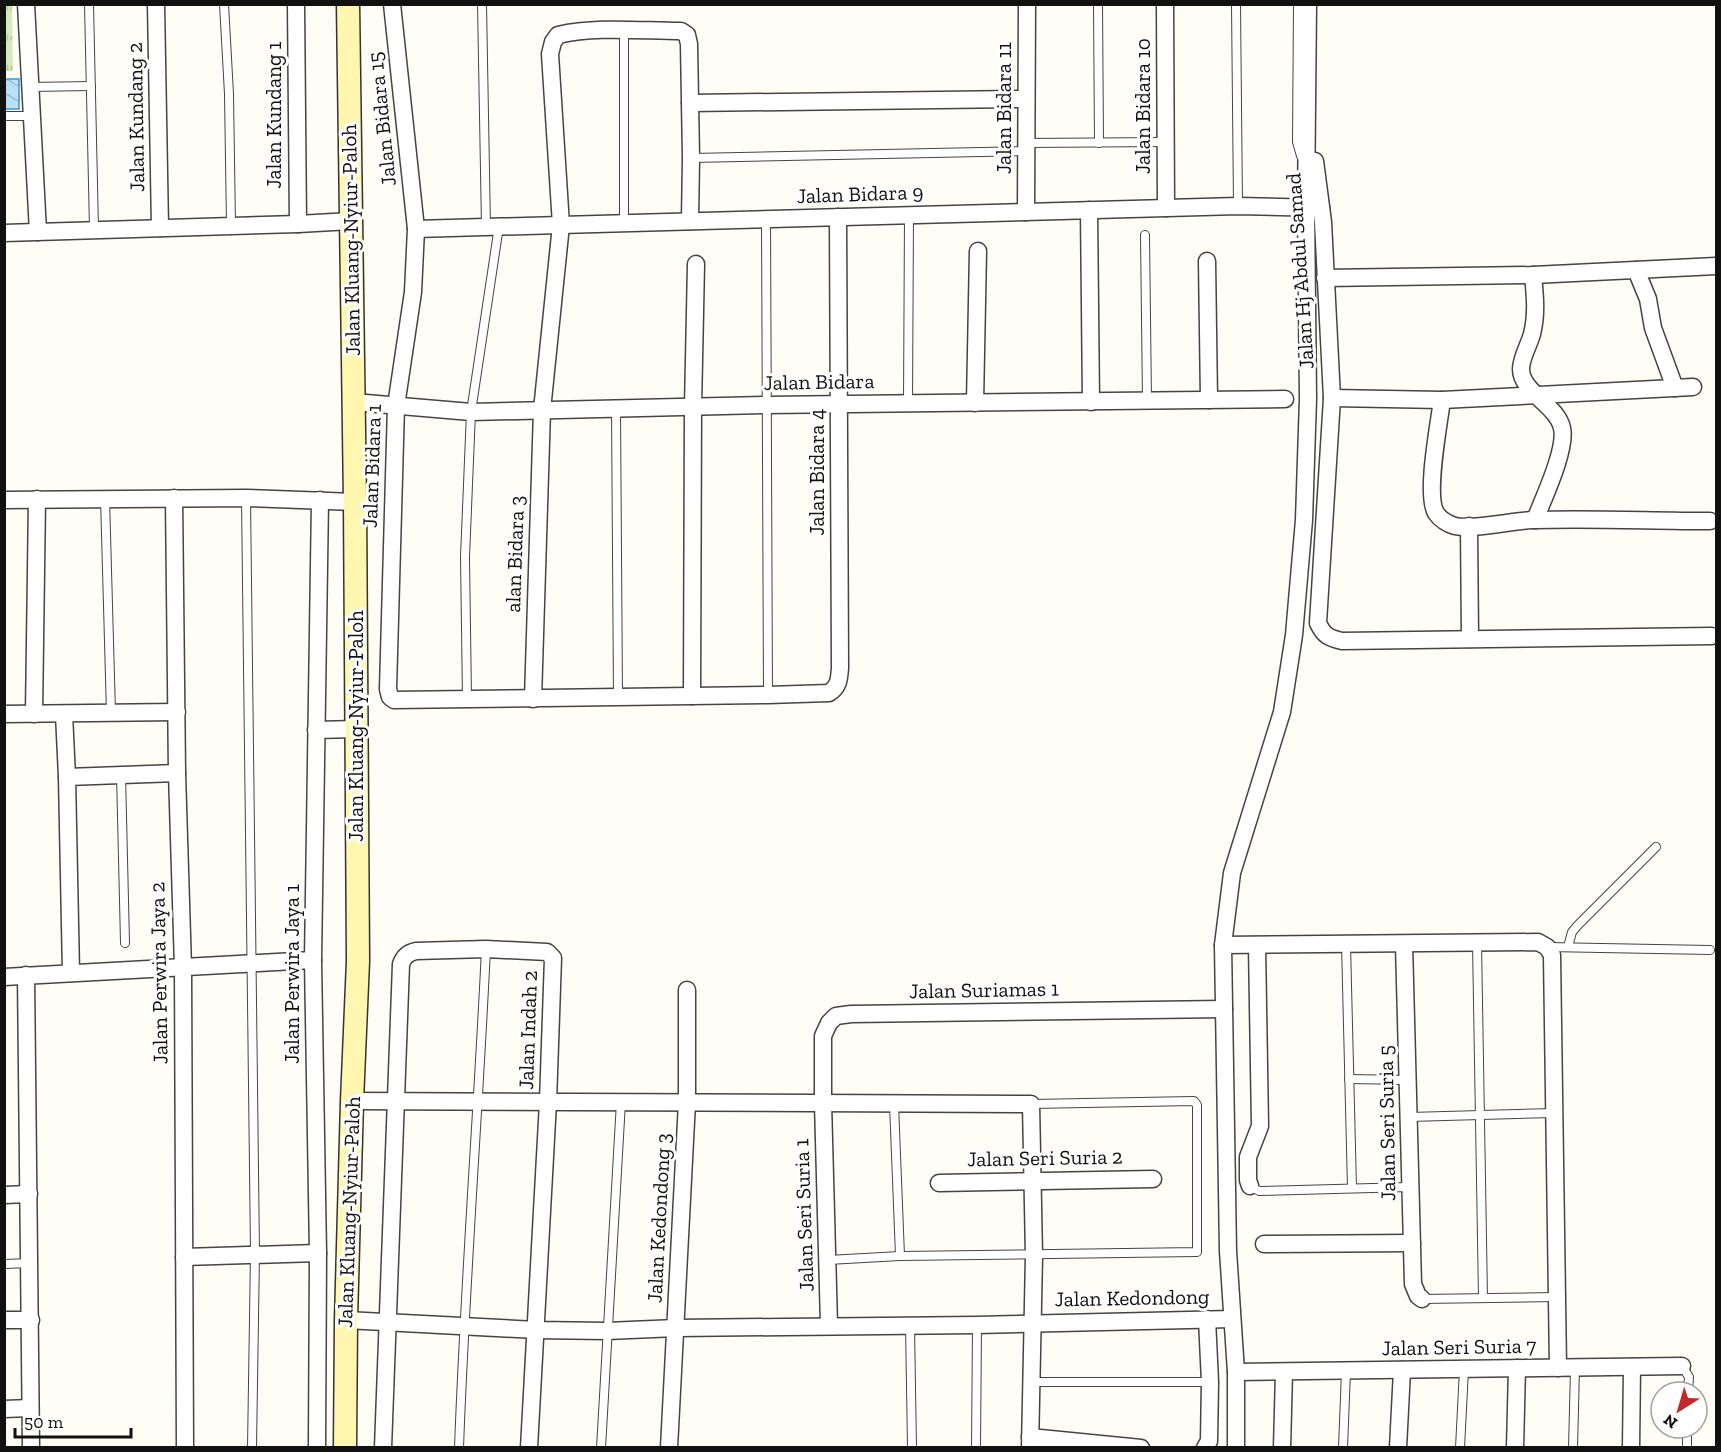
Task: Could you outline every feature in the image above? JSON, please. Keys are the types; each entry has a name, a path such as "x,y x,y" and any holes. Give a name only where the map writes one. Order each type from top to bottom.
{"street":[{"path":"26,4 38,232"},
{"name":"Jalan Kundang 2","path":"156,4 160,228"},
{"name":"Jalan Kundang 1","path":"296,4 298,224"},
{"name":"Jalan Kluang-Nyiur-Paloh","path":"345,1448 346,1320 358,961 354,402 348,4"},
{"name":"Jalan Bidara 15","path":"392,4 416,229"},
{"name":"Jalan Bidara 11","path":"1026,212 1027,4"},
{"name":"Jalan Bidara 10","path":"1165,4 1166,208"},
{"path":"1236,1448 1236,1372 1228,1251 1223,945 1232,873 1282,712 1294,635 1305,520 1313,208 1302,142 1308,4"},
{"path":"624,30 681,31 687,35 691,158 690,221"},
{"name":"alan Bidara 3","path":"534,699 542,410 561,225 550,54 553,42 558,35 574,31 624,30"},
{"path":"690,103 1026,99"},
{"name":"Jalan Hj Abdul Samad","path":"1302,142 1314,160 1313,208 1325,278 1332,398 1318,623 1323,633 1329,638 1342,641 1712,636"},
{"name":"Jalan Bidara 9","path":"416,229 1238,206 1313,208"},
{"path":"1089,210 1091,402"},
{"name":"Jalan Bidara 4","path":"768,695 829,693 839,682 838,217"},
{"path":"4,233 351,221"},
{"name":"Jalan Bidara 1","path":"416,229 413,292 396,406 388,689 390,697 399,700 467,699"},
{"path":"975,403 978,251"},
{"path":"1207,261 1209,400"},
{"path":"692,696 696,264"},
{"path":"1325,278 1533,275 1716,266"},
{"path":"1636,270 1648,298 1656,337 1675,388"},
{"path":"1533,275 1536,305 1534,322 1521,368 1526,384 1554,412 1562,428 1562,441 1557,460 1535,520"},
{"path":"1332,398 1442,400 1693,387"},
{"name":"Jalan Bidara","path":"354,402 471,412 767,405 1285,399"},
{"path":"1442,400 1432,480 1433,506 1446,522 1455,526 1469,526 1535,520 1710,521"},
{"name":"Jalan Perwira Jaya 2","path":"174,498 177,773 183,967 185,1448"},
{"path":"4,500 246,498 355,502"},
{"path":"34,714 37,500"},
{"name":"Jalan Perwira Jaya 1","path":"317,1448 318,1253 313,960 320,500"},
{"path":"1469,526 1470,639"},
{"path":"467,699 768,695"},
{"path":"4,714 177,712"},
{"path":"64,714 71,973"},
{"path":"316,730 356,729"},
{"path":"67,777 177,773"},
{"path":"1223,945 1538,942 1547,946 1552,955 1558,1368"},
{"name":"Jalan Seri Suria 5","path":"1404,944 1413,1284 1418,1296 1422,1299"},
{"path":"1250,1186 1248,1157 1260,1126 1257,945"},
{"path":"383,1448 401,964 404,957 416,951 486,949"},
{"name":"Jalan Indah 2","path":"486,949 540,951 551,955 552,1019 548,1102"},
{"path":"4,976 313,960"},
{"path":"26,975 31,1448"},
{"name":"Jalan Kedondong 3","path":"669,1448 687,1102 687,990"},
{"name":"Jalan Suriamas 1","path":"823,1103 823,1036 829,1023 836,1016 1224,1009"},
{"path":"352,1101 1030,1104 1034,1256 1030,1442 1141,1448"},
{"path":"529,1448 548,1102"},
{"name":"Jalan Seri Suria 1","path":"823,1103 829,1326"},
{"name":"Jalan Seri Suria 2","path":"939,1183 1153,1179"},
{"path":"4,1194 29,1194"},
{"path":"1264,1244 1412,1243"},
{"path":"184,1257 255,1253 318,1253"},
{"path":"1205,1448 1209,1441 1210,1382 1207,1319"},
{"name":"Jalan Kedondong","path":"346,1320 536,1330 608,1331 1232,1319"},
{"path":"4,1320 30,1320"},
{"name":"Jalan Seri Suria 7","path":"1236,1372 1682,1366"},
{"path":"1631,1448 1632,1367"},
{"path":"1515,1448 1517,1368"},
{"path":"1398,1448 1402,1370"},
{"path":"1282,1448 1284,1372"},
{"path":"4,1409 30,1408"},
{"path":"345,1419 353,1448"}],"lane":[{"path":"89,4 94,229"},
{"path":"224,4 229,94 231,226"},
{"path":"467,699 465,557 471,412 492,227 482,4"},
{"path":"1098,4 1099,143"},
{"path":"1236,4 1238,206"},
{"path":"1298,4 1302,142"},
{"path":"624,30 624,223"},
{"path":"30,87 91,86"},
{"path":"4,116 32,116"},
{"path":"691,158 1166,142"},
{"path":"908,404 909,215"},
{"path":"766,219 768,695"},
{"path":"1145,235 1147,401"},
{"path":"616,409 618,698"},
{"path":"105,498 111,713"},
{"path":"246,498 255,1253 252,1448"},
{"path":"121,774 124,943"},
{"path":"1568,947 1572,932 1578,925 1656,847"},
{"path":"1477,943 1483,1298"},
{"path":"1346,944 1352,1188"},
{"path":"1547,946 1710,950"},
{"path":"459,1448 486,949"},
{"path":"1349,1079 1409,1080"},
{"path":"828,1260 900,1256 1034,1256 1197,1251 1197,1105 1194,1101 1030,1104"},
{"path":"601,1448 621,1102"},
{"path":"894,1104 900,1256"},
{"path":"1409,1117 1554,1113"},
{"path":"1250,1186 1259,1191 1410,1187"},
{"path":"4,1264 30,1263"},
{"path":"1422,1299 1557,1297"},
{"path":"910,1325 912,1448"},
{"path":"976,1448 977,1325"},
{"path":"1682,1366 1689,1380"},
{"path":"1573,1448 1575,1368"},
{"path":"1460,1448 1464,1369"},
{"path":"1343,1448 1346,1371"},
{"path":"1031,1382 1210,1382"}],"green space":[{"path":"4,5 12,5 13,71 5,71"}],"water":[{"path":"5,79 19,79 19,109 5,109"}]}
